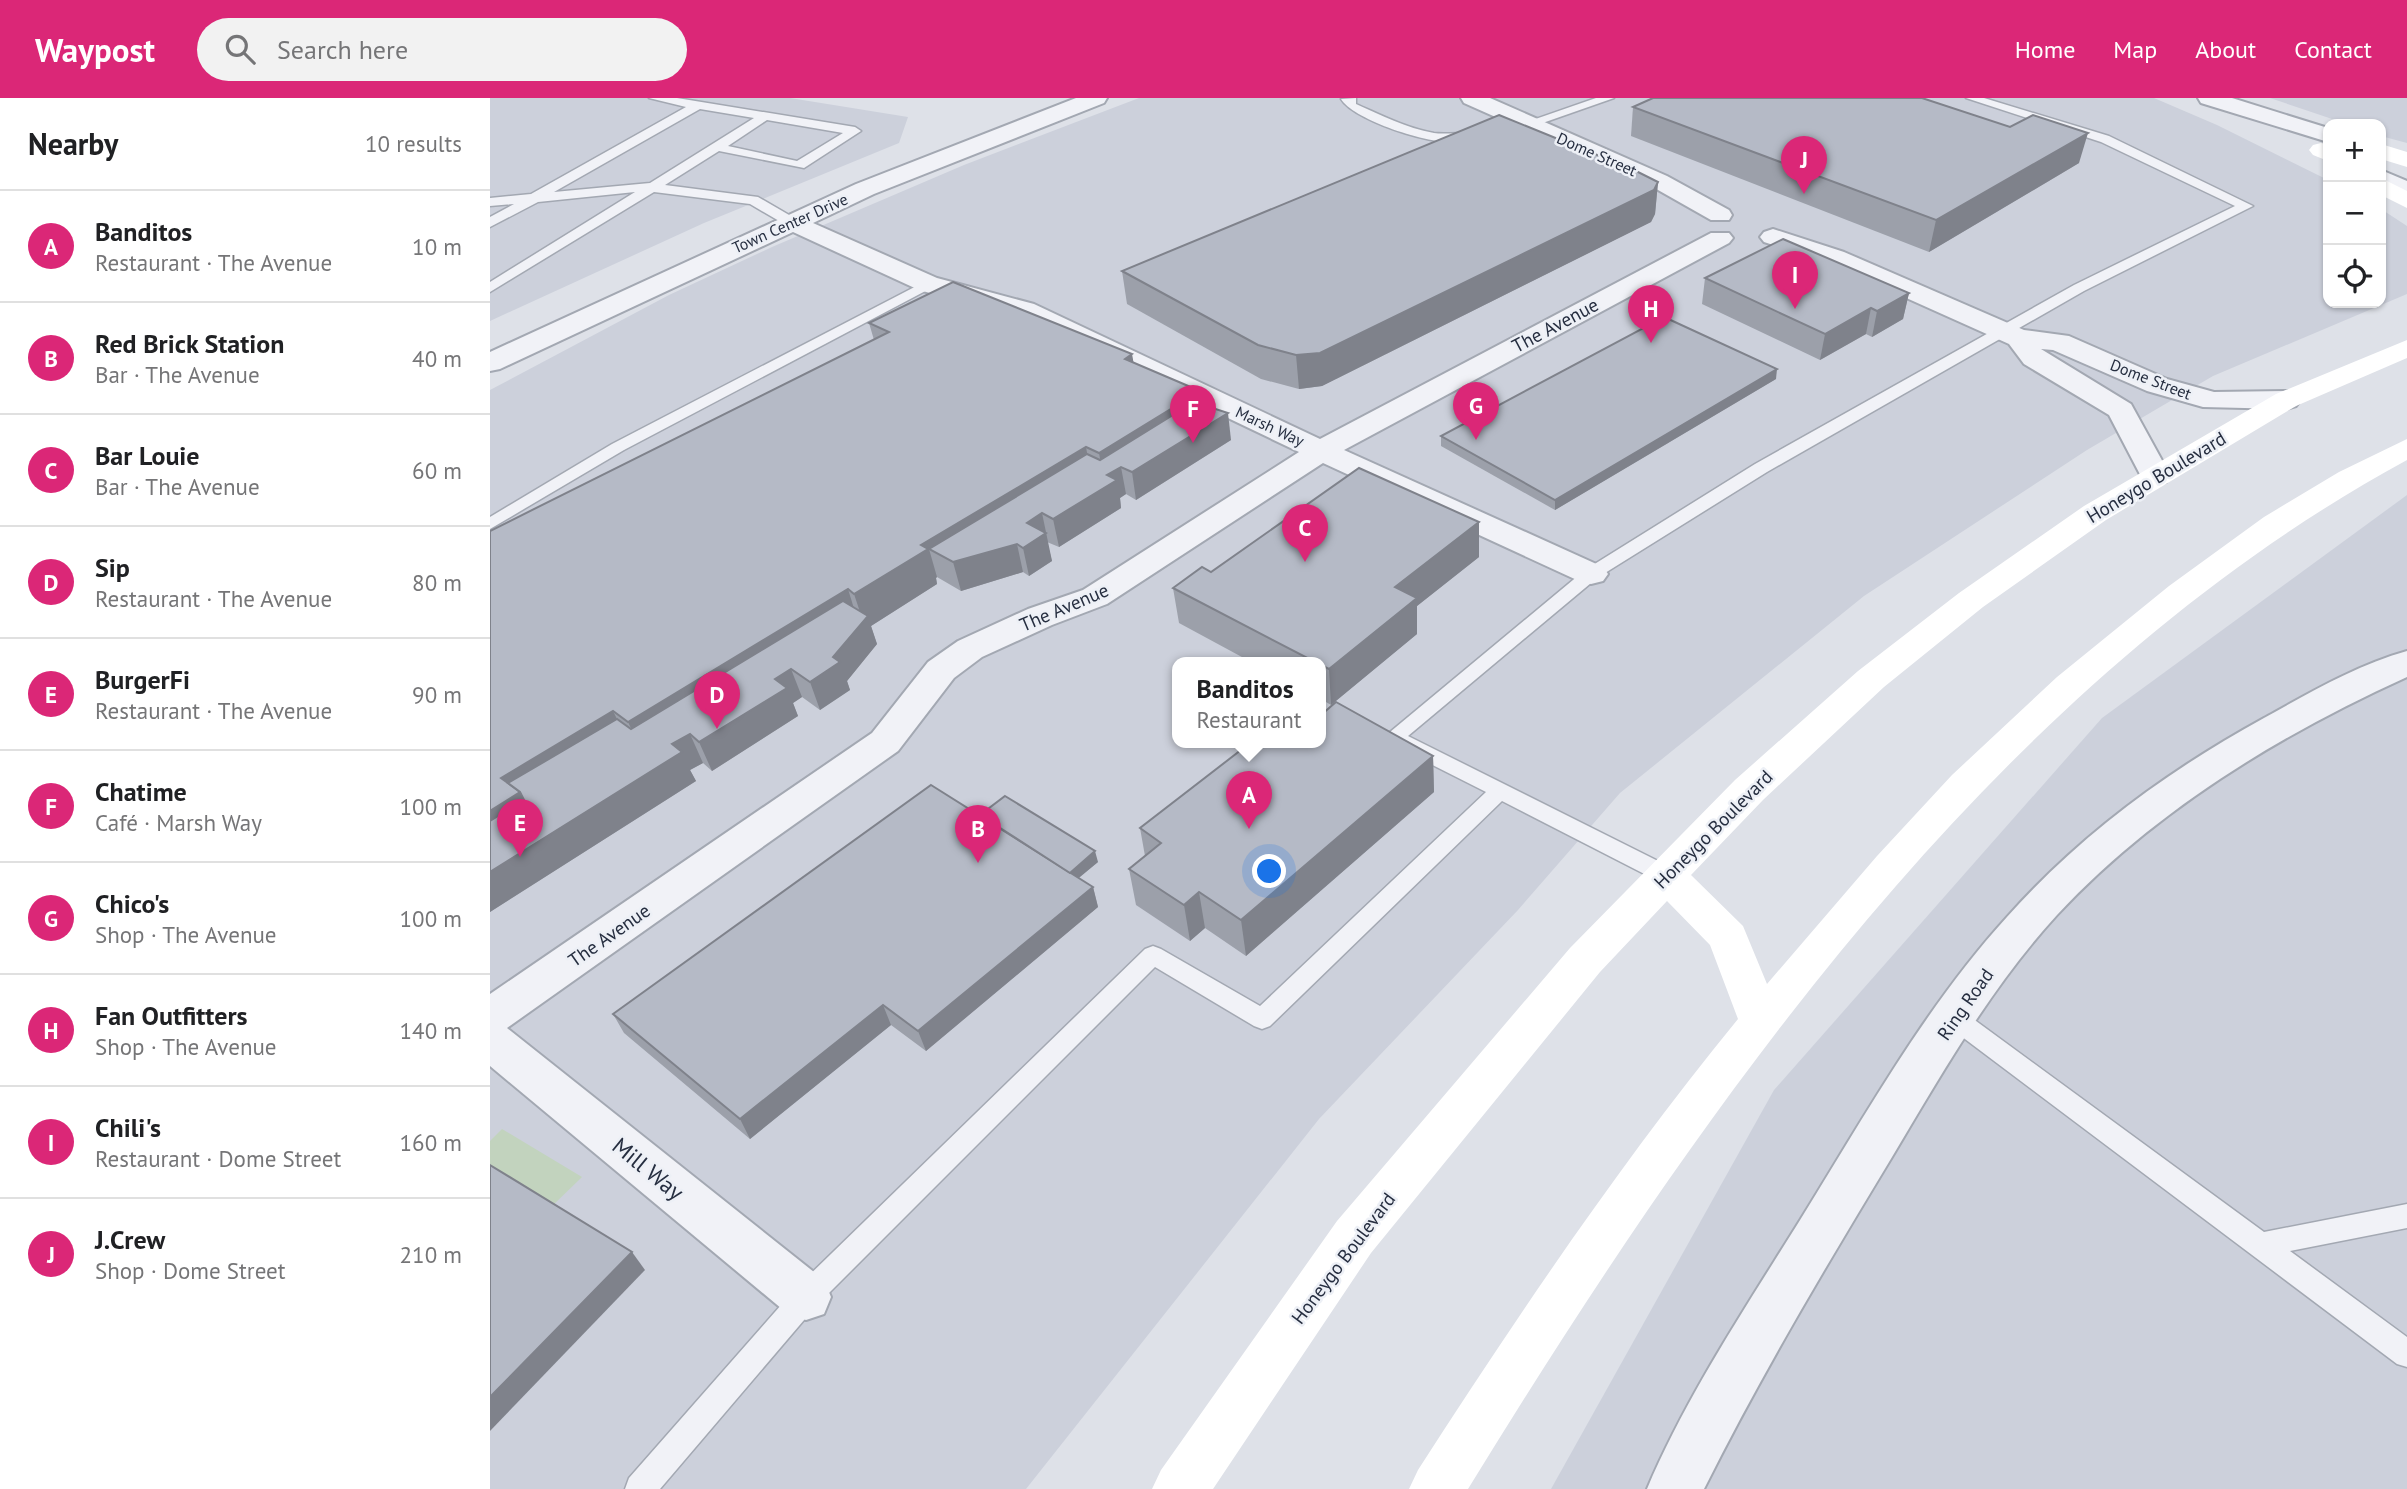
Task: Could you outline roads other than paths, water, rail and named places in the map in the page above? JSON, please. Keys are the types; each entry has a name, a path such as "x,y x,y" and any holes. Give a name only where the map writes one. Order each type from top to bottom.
{"main road":[{"path":"2386,188 2407,201"},
{"name":"Honeygo Boulevard","path":"1180,1489 1354,1237 1586,960 1749,790 1863,685 1971,600 2155,475 2286,400 2407,348"},
{"path":"2353,478 2407,436"},
{"path":"1437,1489 1513,1366 1617,1214 1761,1023 1827,942 1959,793 2080,677 2260,534 2407,448"},
{"path":"1666,875 1728,937 1761,1023"}],"street":[{"name":"Town Center Drive","path":"490,363 791,222 964,148 1096,98"},
{"name":"Dome Street","path":"1472,98 1659,181 1720,226"},
{"path":"2209,98 2248,112 2323,147"},
{"path":"2386,155 2407,162"},
{"path":"2386,180 2407,190"},
{"name":"Dome Street","path":"1760,221 2011,335 2059,342 2157,385 2213,401 2286,400"},
{"path":"1720,226 1760,221"},
{"path":"1720,226 1748,243 1760,221"},
{"name":"Marsh Way","path":"791,222 928,284 1024,310 1321,451 1591,574"},
{"name":"The Avenue","path":"490,1017 885,742 941,670 970,649 1040,617 1095,597 1321,451 1720,226"},
{"name":"Dome Street","path":"2011,335 2034,358 2121,411 2155,475"},
{"name":"Ring Road","path":"1675,1489 1703,1433 1804,1255 1953,1017 2044,904 2137,819 2231,754 2360,683 2407,663"},
{"name":"Mill Way","path":"490,1040 806,1297"}],"lane":[{"path":"655,98 855,131 799,165 717,147"},
{"path":"1350,98 1347,99 1351,106 1414,135 1446,139 1491,135 1608,98"},
{"path":"1666,875 1394,737 1591,574 1761,468 2011,335 2079,288 2246,206 2105,139 1972,98"},
{"path":"490,223 526,200 698,105"},
{"path":"490,288 765,116"},
{"path":"490,202 650,187 753,200 791,222"},
{"path":"490,524 618,447 928,284"},
{"path":"640,1489 806,1297 1153,955 1262,1019 1499,792"},
{"path":"1953,1017 2407,1354"},
{"path":"2259,1245 2407,1216"}],"place":[{"name":"J.Crew","path":"1804,194"},
{"name":"Chili's","path":"1795,309"},
{"name":"Fan Outfitters","path":"1651,343"},
{"name":"Chico's","path":"1476,440"},
{"name":"Chatime","path":"1193,443"},
{"name":"Bar Louie","path":"1305,562"},
{"name":"Sip","path":"717,729"},
{"name":"Banditos","path":"1249,829"},
{"name":"BurgerFi","path":"520,857"},
{"name":"Red Brick Station","path":"978,863"}]}
